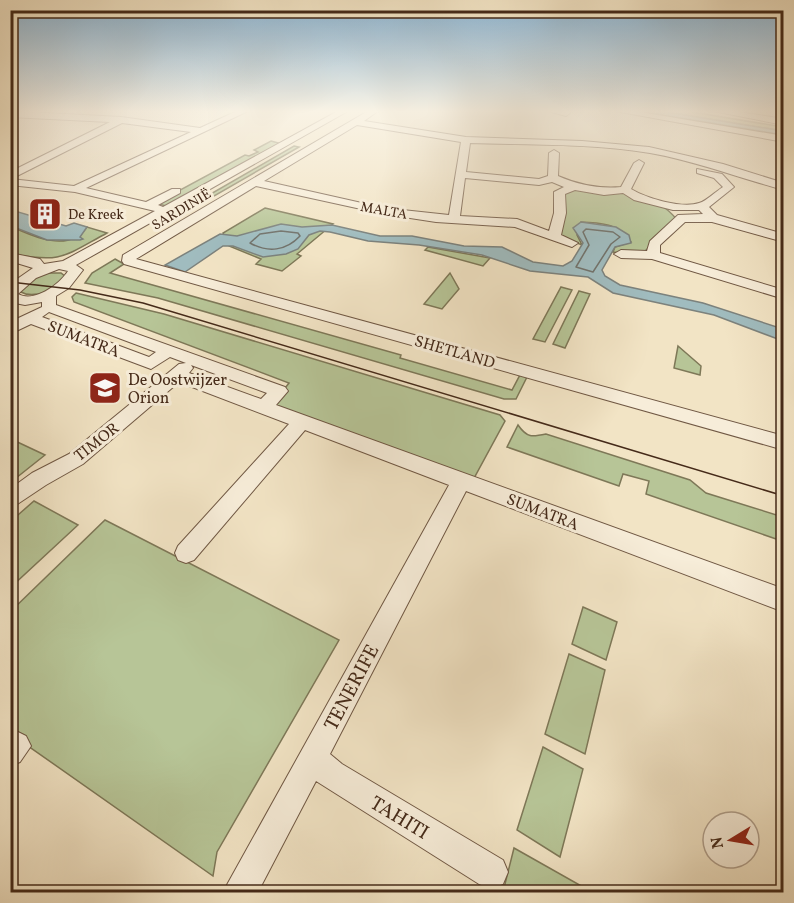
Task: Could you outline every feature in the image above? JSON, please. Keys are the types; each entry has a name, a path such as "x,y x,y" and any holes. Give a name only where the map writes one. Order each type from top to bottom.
{"street":[{"path":"10,176 55,153"},
{"path":"75,189 124,166 120,163 127,153"},
{"path":"191,182 245,153"},
{"path":"264,407 279,391 168,351 49,302 11,296 26,276 42,269 70,268 272,153"},
{"path":"171,212 284,153"},
{"name":"SARDINIË","path":"128,258 298,153"},
{"path":"454,218 464,153"},
{"path":"553,178 554,153"},
{"path":"609,153 626,155 639,163 663,162 718,176 729,187"},
{"path":"663,153 719,166 781,190"},
{"path":"626,190 639,163"},
{"path":"462,175 539,182 553,178 574,187 604,192 626,190 638,198 673,207 702,207 729,187 781,190"},
{"path":"10,182 75,189 195,218"},
{"name":"MALTA","path":"254,182 384,211 436,219 454,218 517,223 556,231 572,243"},
{"path":"539,182 559,192 574,187"},
{"path":"146,206 181,188"},
{"path":"556,231 559,192"},
{"path":"673,207 682,218"},
{"path":"702,207 713,218"},
{"path":"653,255 654,244 682,218 713,218 783,238"},
{"path":"621,254 653,255 783,295"},
{"path":"10,257 35,262 42,269"},
{"name":"SHETLAND","path":"128,258 135,264 783,443"},
{"path":"10,329 30,318 49,302 60,290 70,268"},
{"name":"SUMATRA","path":"30,318 151,364 168,351"},
{"name":"TIMOR","path":"10,501 39,479 76,459 194,360"},
{"name":"SUMATRA","path":"177,375 783,601"},
{"path":"190,548 302,421"},
{"name":"TENERIFE","path":"240,892 461,481"},
{"name":"TAHITI","path":"312,759 331,775 491,872"}],"green space":[{"path":"266,153 169,207 156,203 245,155"},
{"path":"282,153 288,153 188,211 183,210"},
{"path":"577,189 618,192 645,198 668,210 677,220 641,255 613,252 615,247 631,242 614,227 604,224 581,222 577,235 582,245 558,236 562,194"},
{"path":"265,208 333,224 297,254 301,256 282,271 256,264 261,259 229,246 223,233"},
{"path":"10,226 40,238 61,241 80,235 87,227 107,233 71,253 52,258 41,258 11,254"},
{"path":"428,247 490,258 483,266 425,250"},
{"path":"115,259 124,264 110,273 401,355 400,358 512,390 521,373 528,375 516,399 504,399 158,298 85,283 92,273"},
{"path":"44,273 61,273 66,277 58,286 39,294 21,292 22,286"},
{"path":"450,273 459,289 442,309 424,304"},
{"path":"561,287 572,290 545,342 533,339"},
{"path":"579,291 590,294 565,348 553,344"},
{"path":"76,293 164,314 500,415 505,421 473,480 275,406 275,401 289,383 74,302 72,297"},
{"path":"678,346 701,366 700,375 674,368"},
{"path":"518,425 530,436 546,434 690,480 706,493 783,517 783,572 782,541 646,494 649,481 623,474 619,486 507,447"},
{"path":"11,439 45,455 11,482"},
{"path":"34,501 78,525 11,587 11,521"},
{"path":"105,520 339,640 217,852 213,876 11,734 11,611"},
{"path":"583,607 617,622 606,660 572,644"},
{"path":"569,654 605,670 585,754 545,734"},
{"path":"543,747 583,769 560,857 517,830"},
{"path":"514,848 592,892 503,892"}],"water":[{"path":"10,207 11,210 66,226 74,223 87,227 80,237 83,239 47,240 11,226"},
{"path":"581,222 616,227 629,235 631,243 615,247 602,270 605,276 620,285 703,303 783,329 783,341 714,315 613,293 588,277 530,271 482,255 419,245 368,241 330,232 320,231 309,235 298,249 286,254 263,257 233,246 223,246 185,272 165,265 220,234 237,236 281,224 302,227 332,225 380,236 412,236 464,246 502,247 533,262 563,266 572,261 583,243 573,228"}],"tram line":[{"path":"10,282 80,290 143,303 784,496"}],"place":[{"name":"De Kreek","path":"45,214"},
{"name":"De Oostwijzer Orion","path":"105,388"}]}
